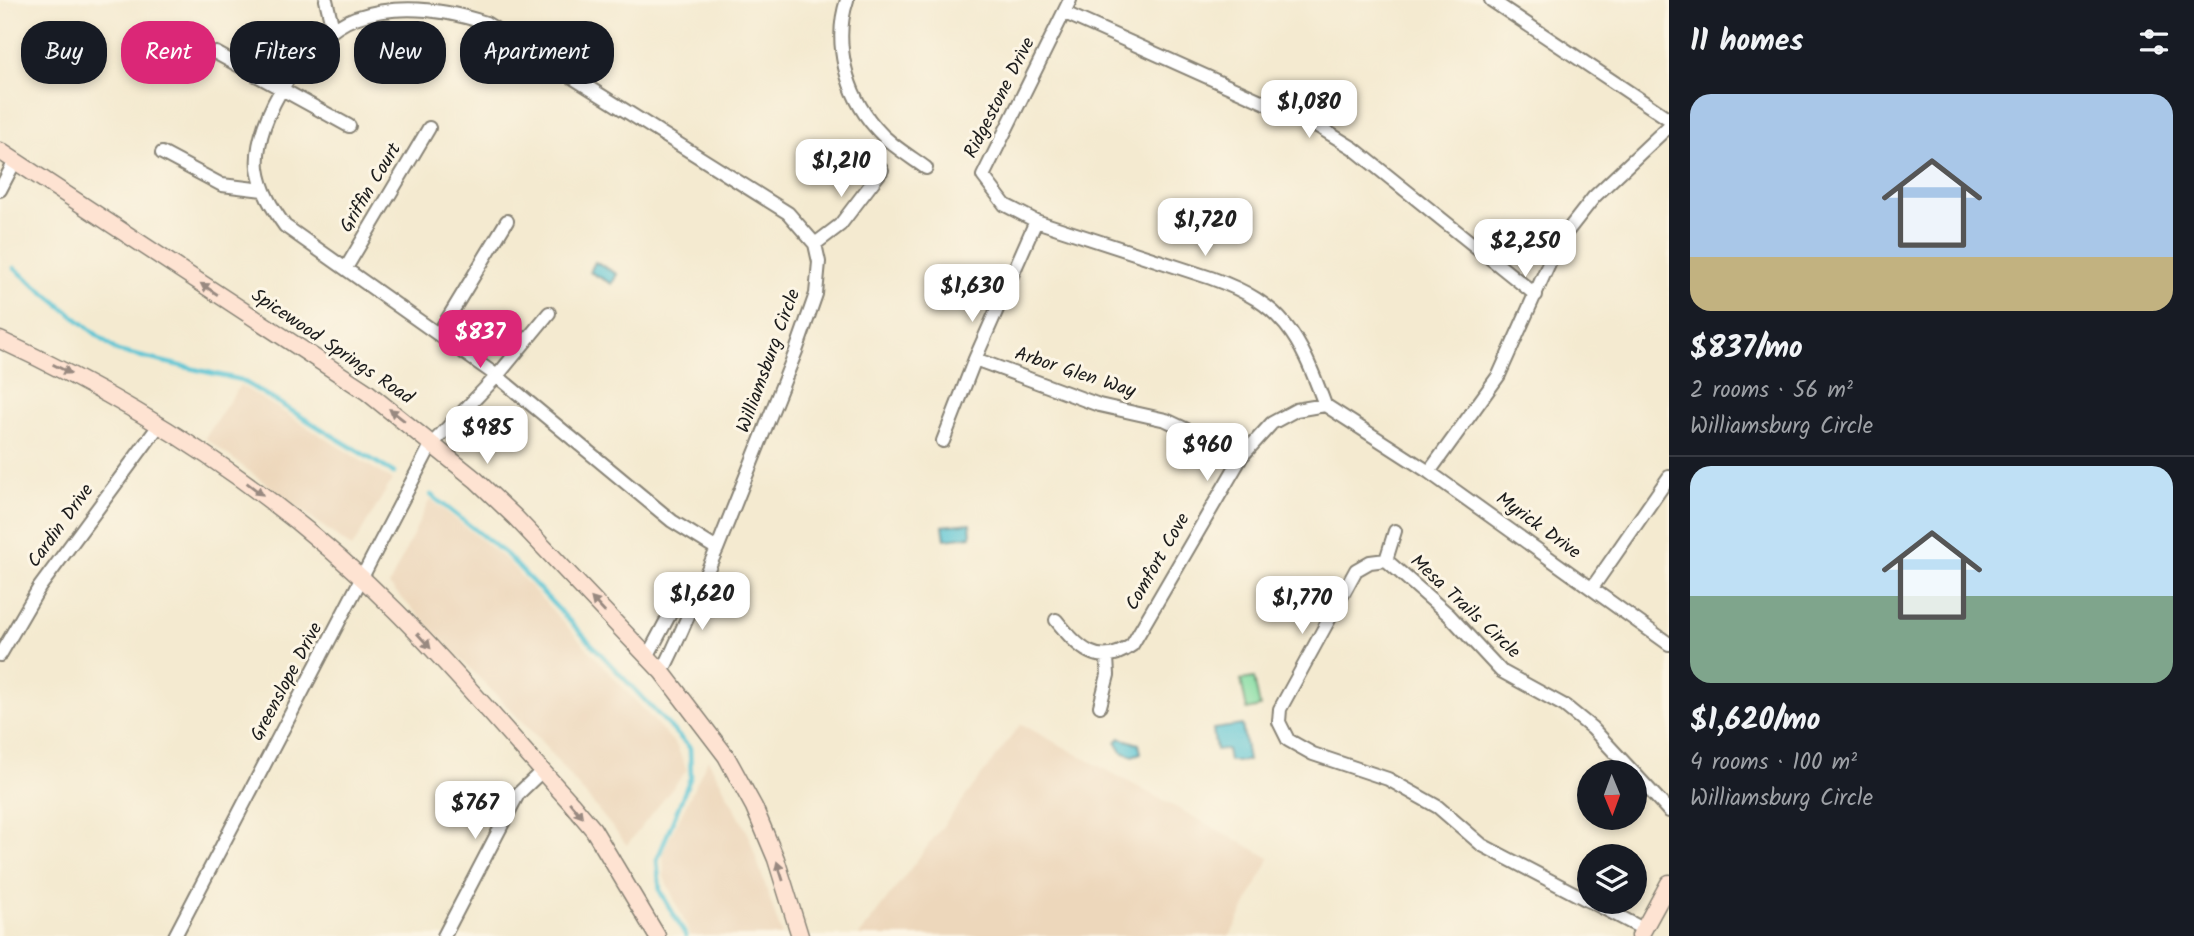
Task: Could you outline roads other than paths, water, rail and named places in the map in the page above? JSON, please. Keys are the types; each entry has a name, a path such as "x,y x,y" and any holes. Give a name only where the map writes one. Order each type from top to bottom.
{"main road":[{"name":"Spicewood Springs Road","path":"0,151 367,392 476,480 515,517 662,672 726,756 754,807 776,859 800,936"},
{"path":"0,340 57,367 160,424 257,490 363,579 397,612 593,829 657,936"},
{"path":"1642,933 1669,883"}],"street":[{"path":"326,0 331,21"},
{"path":"847,0 841,17 843,49 847,76 861,108 889,142 926,168"},
{"name":"Ridgestone Drive","path":"1036,221 1005,205 983,176 1070,0"},
{"path":"1491,0 1669,119"},
{"path":"340,26 355,18 425,4 486,23 788,213 815,244 840,225 882,170"},
{"path":"1065,13 1319,127 1353,148 1536,295"},
{"path":"216,53 349,126"},
{"path":"287,84 264,130 258,153 263,190 285,226 497,376 672,521 718,549"},
{"path":"1429,472 1499,375 1558,243 1594,197 1669,126"},
{"name":"Griffin Court","path":"346,268 429,128"},
{"path":"162,153 222,185 263,190"},
{"path":"0,190 15,161"},
{"path":"439,334 507,221"},
{"path":"943,442 975,359 1036,221 1240,288 1281,318 1297,338 1325,405"},
{"name":"Williamsburg Circle","path":"662,672 686,626 704,576 718,549 812,305 818,277 815,244"},
{"name":"Greenslope Drive","path":"175,936 363,579 430,445 497,376 549,313"},
{"name":"Arbor Glen Way","path":"975,359 1087,401 1166,420 1242,456"},
{"name":"Myrick Drive","path":"1325,405 1429,472 1669,644"},
{"name":"Comfort Cove","path":"1107,657 1119,654 1132,645 1242,456 1272,423 1296,410 1325,405"},
{"name":"Cardin Drive","path":"0,654 39,588 160,424"},
{"path":"1592,588 1669,477"},
{"path":"1386,560 1395,531"},
{"name":"Mesa Trails Circle","path":"1577,894 1482,845 1438,807 1388,779 1312,754 1288,740 1279,722 1280,709 1356,570 1370,562 1386,560 1449,615 1501,671 1565,706 1592,728 1623,760"},
{"name":"Williamsburg Circle","path":"647,656 671,612 704,576"},
{"path":"1056,620 1074,642 1088,652 1107,657 1108,675 1100,706"},
{"path":"444,936 518,794 542,771"},
{"name":"Mesa Trails Circle","path":"1647,786 1669,811"},
{"name":"Mesa Trails Circle","path":"1611,914 1642,933"}],"water":[{"path":"595,262 617,274 612,284 590,272"},
{"path":"970,523 971,536 945,539 943,526"},
{"path":"1242,725 1248,761 1229,761 1227,749 1216,750 1213,729"},
{"path":"1120,738 1139,744 1141,753 1132,756 1122,752 1116,742"}],"waterway":[{"path":"14,268 117,351 241,380 394,473"},
{"path":"431,495 507,555 690,748 691,776 657,860 660,891 686,936"}]}
